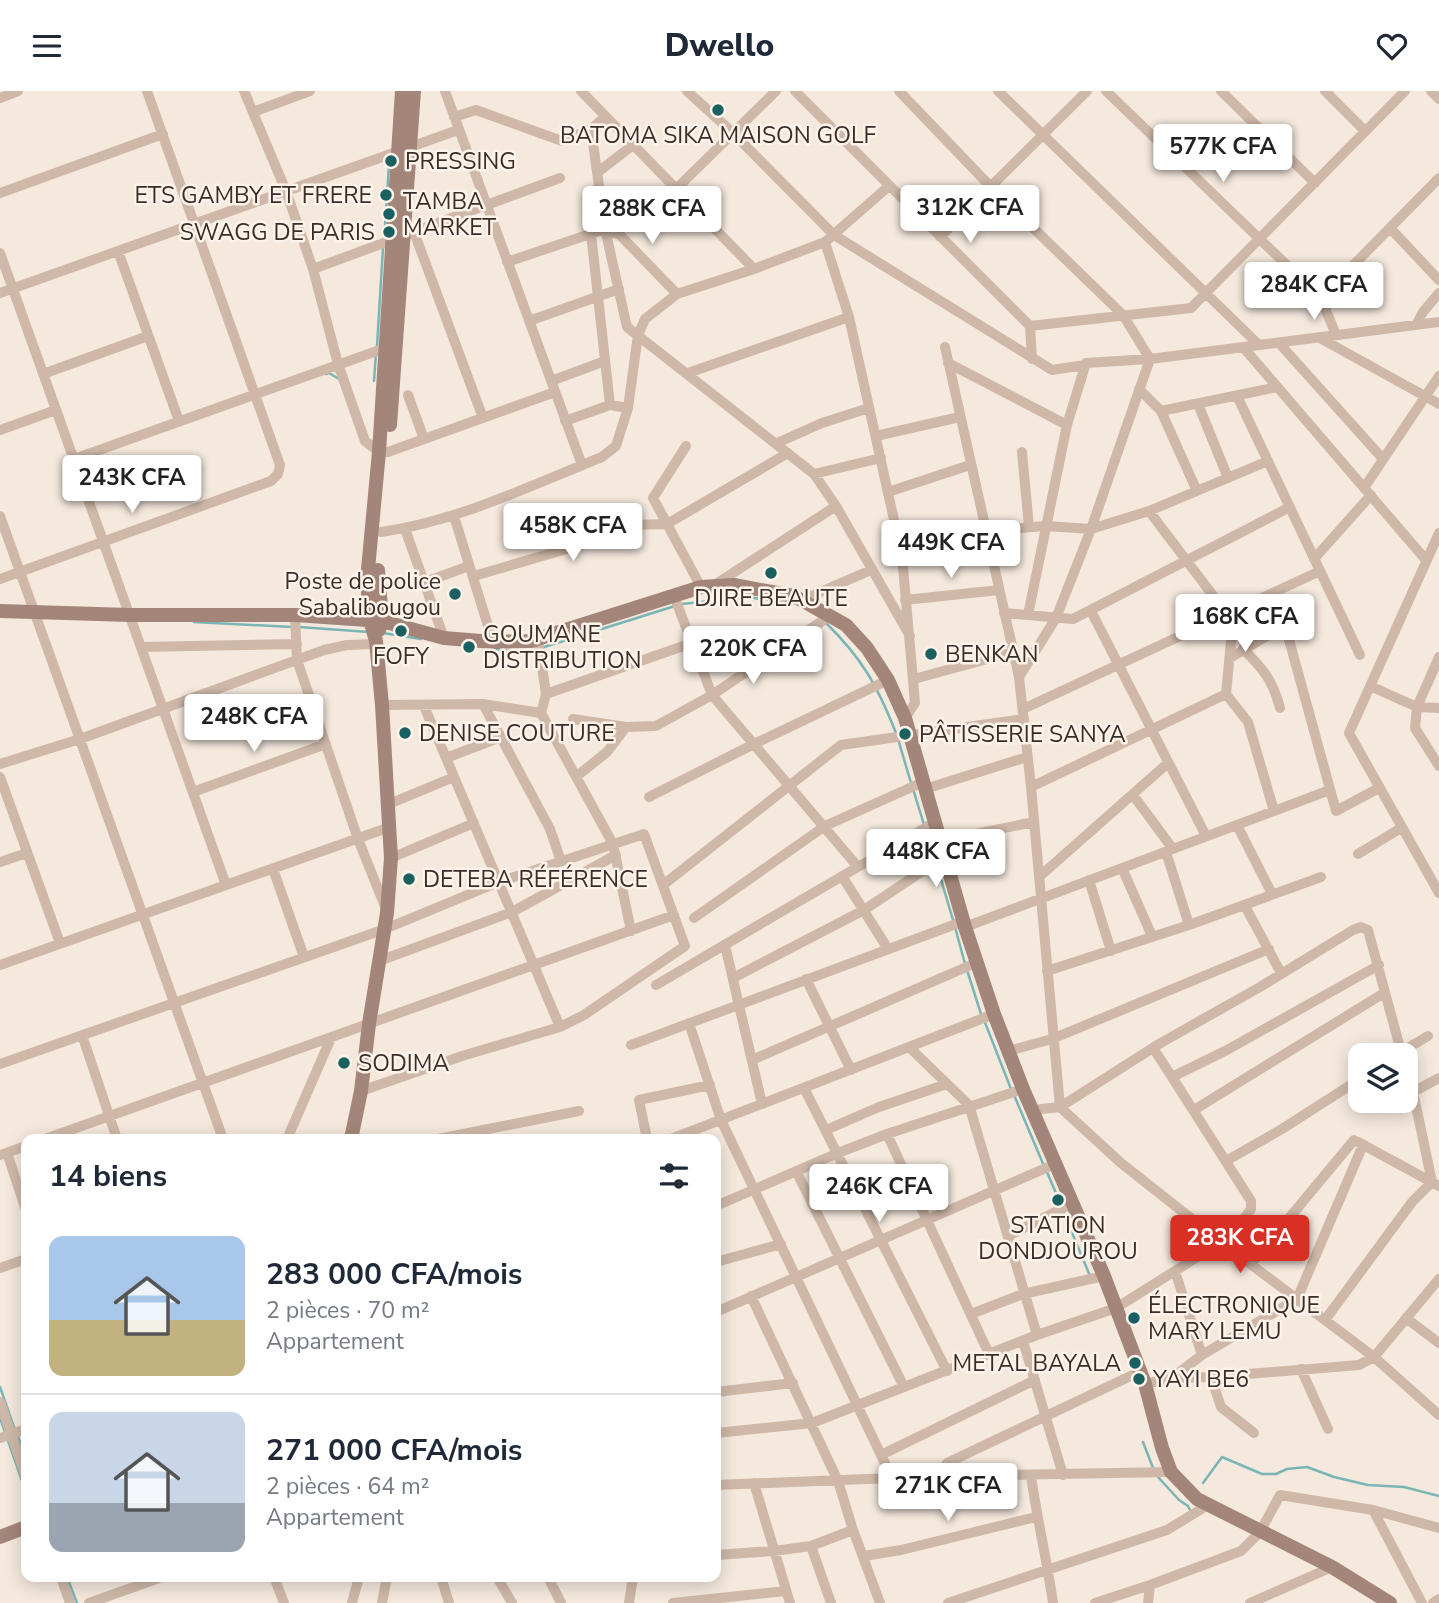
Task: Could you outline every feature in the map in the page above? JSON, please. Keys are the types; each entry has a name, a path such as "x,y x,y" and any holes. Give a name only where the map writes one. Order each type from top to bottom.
{"main road":[{"path":"352,1134 385,929 391,858 376,621 390,346 403,236 402,91"},
{"path":"404,148 414,91"},
{"path":"376,621 367,580 384,452"},
{"path":"0,611 130,615 295,615 376,621 444,638 493,642 538,640 674,596 707,587 734,585 758,588 802,600 846,625 867,648 888,680 905,718 964,924 994,1014 1023,1089 1104,1276 1142,1378 1171,1472 1197,1499 1332,1567 1390,1603"},
{"path":"0,1537 21,1529"}],"street":[{"path":"0,97 18,91"},
{"path":"0,579 271,481 278,474 280,465 257,394 147,91"},
{"path":"244,91 286,191 313,269 338,364 365,441 384,452 555,392"},
{"path":"253,112 310,91"},
{"path":"445,91 582,465"},
{"path":"581,91 754,269"},
{"path":"687,91 733,133 834,235 1052,370 1439,322"},
{"path":"676,189 776,91"},
{"path":"795,91 1030,326 1032,359"},
{"path":"899,91 990,186 1123,315 1150,359"},
{"path":"998,91 1259,345"},
{"path":"940,237 1087,91"},
{"path":"1106,91 1321,298 1336,335"},
{"path":"1221,91 1315,183"},
{"path":"1325,91 1366,131"},
{"path":"1030,326 1191,308 1405,91"},
{"path":"1431,91 1439,99"},
{"path":"454,117 475,110 562,141 590,129 605,117"},
{"path":"590,129 606,229 628,327 814,474 836,506 909,636"},
{"path":"0,293 458,130"},
{"path":"0,193 163,134"},
{"path":"598,172 633,145"},
{"path":"313,269 561,179"},
{"path":"1321,298 1439,179"},
{"path":"381,533 454,516 602,457 616,446 628,408 638,335 645,319 677,294 825,242 890,185"},
{"path":"1390,228 1439,280"},
{"path":"507,262 606,229 620,235 677,294"},
{"path":"591,234 610,405"},
{"path":"403,236 483,418"},
{"path":"825,242 849,317 902,557 915,679 915,703 905,718"},
{"path":"118,251 179,421"},
{"path":"0,253 226,885"},
{"path":"529,321 619,289"},
{"path":"1416,325 1439,293"},
{"path":"688,373 849,317"},
{"path":"43,374 148,336"},
{"path":"1318,337 1439,404"},
{"path":"1279,343 1383,459"},
{"path":"74,459 390,346"},
{"path":"945,347 1019,677 1060,1107 1121,1163 1374,1357 1439,1415"},
{"path":"1243,347 1426,560"},
{"path":"1019,677 1056,618 1091,529 1150,359"},
{"path":"551,381 605,361"},
{"path":"948,363 1067,425"},
{"path":"1028,615 1067,425 1085,365"},
{"path":"1314,559 1367,491 1383,459 1439,376"},
{"path":"1161,411 1278,387"},
{"path":"1139,389 1161,411 1197,491"},
{"path":"408,395 424,439"},
{"path":"1237,396 1360,655"},
{"path":"1198,404 1228,478"},
{"path":"565,421 610,405 628,408"},
{"path":"777,443 822,423 869,408"},
{"path":"0,430 56,410"},
{"path":"876,436 960,417"},
{"path":"686,446 653,498 707,587 836,506"},
{"path":"1022,452 1028,527"},
{"path":"425,582 597,540 630,525 667,524 788,453"},
{"path":"814,474 881,459"},
{"path":"902,557 985,531 1045,526 1091,529 1149,511 1268,461"},
{"path":"888,492 970,465"},
{"path":"1004,613 1073,619 1290,507"},
{"path":"1149,511 1231,612 1226,694 1248,722 1274,811"},
{"path":"0,516 221,1134"},
{"path":"454,516 493,642"},
{"path":"405,529 444,638"},
{"path":"1439,533 1349,733 1439,893"},
{"path":"802,600 871,570"},
{"path":"663,885 841,745 1023,714 1118,665 1320,571"},
{"path":"905,600 999,590"},
{"path":"674,596 712,695 858,867"},
{"path":"1091,611 1206,837"},
{"path":"295,615 297,660 358,839 387,913"},
{"path":"573,719 626,727 656,726 712,695 831,615"},
{"path":"1230,658 1285,625 1336,811 1379,788"},
{"path":"538,640 546,694 541,713 613,843 631,931"},
{"path":"0,764 80,739 324,650 376,642"},
{"path":"546,694 692,643"},
{"path":"141,647 297,644"},
{"path":"1243,649 1275,687 1280,708"},
{"path":"915,679 1013,652"},
{"path":"1439,657 1417,707 1415,728 1439,767"},
{"path":"649,797 888,680"},
{"path":"1370,686 1417,707 1439,708"},
{"path":"1031,787 1226,694"},
{"path":"382,705 483,704 541,713"},
{"path":"483,704 550,829 561,861"},
{"path":"424,706 560,1027"},
{"path":"577,776 607,753 626,727"},
{"path":"446,758 500,737"},
{"path":"193,792 326,744"},
{"path":"694,918 825,826 924,786 1027,757"},
{"path":"1040,877 1168,763"},
{"path":"0,777 60,943"},
{"path":"389,804 454,777"},
{"path":"631,1045 888,949 1042,898 1330,790"},
{"path":"1133,795 1169,851 1189,925"},
{"path":"656,985 935,822"},
{"path":"940,841 1034,822"},
{"path":"391,858 474,823"},
{"path":"1237,825 1272,894"},
{"path":"0,965 390,827"},
{"path":"1358,854 1401,828"},
{"path":"0,1064 385,929 499,882 644,834 685,946 584,1015 560,1027 462,1056 361,1091"},
{"path":"0,862 27,853"},
{"path":"379,961 512,912 616,855"},
{"path":"733,978 864,910 945,856"},
{"path":"1122,868 1152,936"},
{"path":"273,869 304,957"},
{"path":"842,876 888,949"},
{"path":"1047,971 1245,906 1321,877"},
{"path":"1089,880 1111,951"},
{"path":"1245,906 1281,973"},
{"path":"60,1134 674,915"},
{"path":"1032,1110 1060,1107 1153,1048 1361,927 1368,930 1379,965 1396,1043"},
{"path":"725,945 762,1104"},
{"path":"1008,1051 1052,1039 1269,949"},
{"path":"752,1060 978,963"},
{"path":"1172,1077 1227,1050 1379,965"},
{"path":"806,979 851,1070"},
{"path":"1194,1110 1384,993"},
{"path":"684,1134 994,1014"},
{"path":"689,1023 721,1120 892,1478"},
{"path":"82,1035 115,1134"},
{"path":"1417,1043 1428,1036"},
{"path":"289,1134 331,1038"},
{"path":"909,1047 969,1105 1037,1335"},
{"path":"721,1432 812,1423 1037,1335 1116,1308 1223,1243 1251,1209 1251,1201 1153,1048"},
{"path":"1418,1090 1439,1079"},
{"path":"826,1130 879,1107 947,1083"},
{"path":"646,1134 639,1100 710,1084"},
{"path":"1226,1161 1348,1087"},
{"path":"804,1088 947,1371"},
{"path":"721,1204 887,1134 1023,1089"},
{"path":"463,1134 579,1111"},
{"path":"1418,1113 1436,1184"},
{"path":"887,1134 989,1354"},
{"path":"1355,1140 1436,1184"},
{"path":"1251,1264 1355,1140"},
{"path":"1172,1378 1202,1356 1297,1299 1355,1140"},
{"path":"21,1148 4,1154 21,1197"},
{"path":"721,1310 1055,1164"},
{"path":"796,1171 904,1387"},
{"path":"1325,1320 1412,1202 1436,1184"},
{"path":"1008,1236 1073,1203"},
{"path":"721,1261 780,1244"},
{"path":"0,1268 21,1261"},
{"path":"1175,1271 1202,1356"},
{"path":"971,1314 1023,1294 1104,1276"},
{"path":"940,1476 947,1463 1044,1416 1142,1378 1211,1377 1359,1365 1374,1357 1439,1279"},
{"path":"751,1296 838,1481 880,1603"},
{"path":"1406,1318 1439,1343"},
{"path":"1023,1341 1063,1475"},
{"path":"1301,1369 1328,1429"},
{"path":"1211,1377 1220,1407 1254,1433"},
{"path":"881,1455 1035,1380"},
{"path":"721,1391 793,1383"},
{"path":"0,1402 21,1463"},
{"path":"0,1438 21,1431"},
{"path":"721,1485 940,1476 1171,1472"},
{"path":"1031,1476 1053,1603"},
{"path":"754,1483 790,1603"},
{"path":"1095,1603 1241,1551 1260,1532 1280,1495 1373,1510 1439,1528"},
{"path":"948,1603 1167,1530 1209,1505"},
{"path":"1373,1510 1422,1603"},
{"path":"864,1556 901,1550 1036,1517"},
{"path":"721,1555 773,1552 811,1546 853,1530"},
{"path":"811,1546 831,1603"},
{"path":"1250,1603 1332,1567"},
{"path":"63,1582 70,1603"},
{"path":"89,1603 148,1582"},
{"path":"276,1582 284,1603"},
{"path":"352,1603 358,1582"},
{"path":"382,1603 386,1582"},
{"path":"443,1582 449,1603"},
{"path":"500,1582 512,1603"},
{"path":"550,1582 557,1602"},
{"path":"629,1603 631,1582"},
{"path":"1148,1603 1150,1585"},
{"path":"673,1603 786,1591"},
{"path":"1433,1603 1439,1599"}],"waterway":[{"path":"384,241 389,165"},
{"path":"377,346 383,248"},
{"path":"374,381 376,353"},
{"path":"326,374 339,379"},
{"path":"682,604 747,597 797,604"},
{"path":"541,648 675,606"},
{"path":"194,622 292,627"},
{"path":"825,622 859,660 882,700 896,733"},
{"path":"299,627 369,632"},
{"path":"383,633 421,639"},
{"path":"494,649 525,653 535,650"},
{"path":"898,739 911,783"},
{"path":"913,789 935,860"},
{"path":"937,866 953,920"},
{"path":"955,927 965,964"},
{"path":"967,970 981,1014"},
{"path":"984,1020 1011,1089"},
{"path":"1014,1095 1044,1166"},
{"path":"1047,1172 1061,1205"},
{"path":"1063,1211 1090,1276"},
{"path":"0,1387 15,1430"},
{"path":"0,1418 21,1478"},
{"path":"18,1436 21,1445"},
{"path":"1143,1442 1153,1468"},
{"path":"1203,1483 1222,1457 1262,1474 1276,1474 1287,1469 1307,1467 1368,1485 1404,1487 1439,1496"},
{"path":"1158,1477 1191,1512"},
{"path":"69,1582 77,1603"}],"place":[{"name":"BATOMA SIKA MAISON GOLF","path":"718,110"},
{"name":"PRESSING","path":"391,161"},
{"name":"ETS GAMBY ET FRERE","path":"386,195"},
{"name":"TAMBA MARKET","path":"389,214"},
{"name":"SWAGG DE PARIS","path":"389,232"},
{"name":"DJIRE BEAUTE","path":"771,573"},
{"name":"Poste de police Sabalibougou","path":"455,594"},
{"name":"FOFY","path":"401,631"},
{"name":"GOUMANE DISTRIBUTION","path":"469,647"},
{"name":"BENKAN","path":"931,654"},
{"name":"DENISE COUTURE","path":"405,733"},
{"name":"PÂTISSERIE SANYA","path":"905,734"},
{"name":"DETEBA RÉFÉRENCE","path":"409,879"},
{"name":"SODIMA","path":"344,1063"},
{"name":"STATION DONDJOUROU","path":"1058,1200"},
{"name":"ÉLECTRONIQUE MARY LEMU","path":"1134,1318"},
{"name":"METAL BAYALA","path":"1135,1363"},
{"name":"YAYI BE6","path":"1139,1379"}]}
